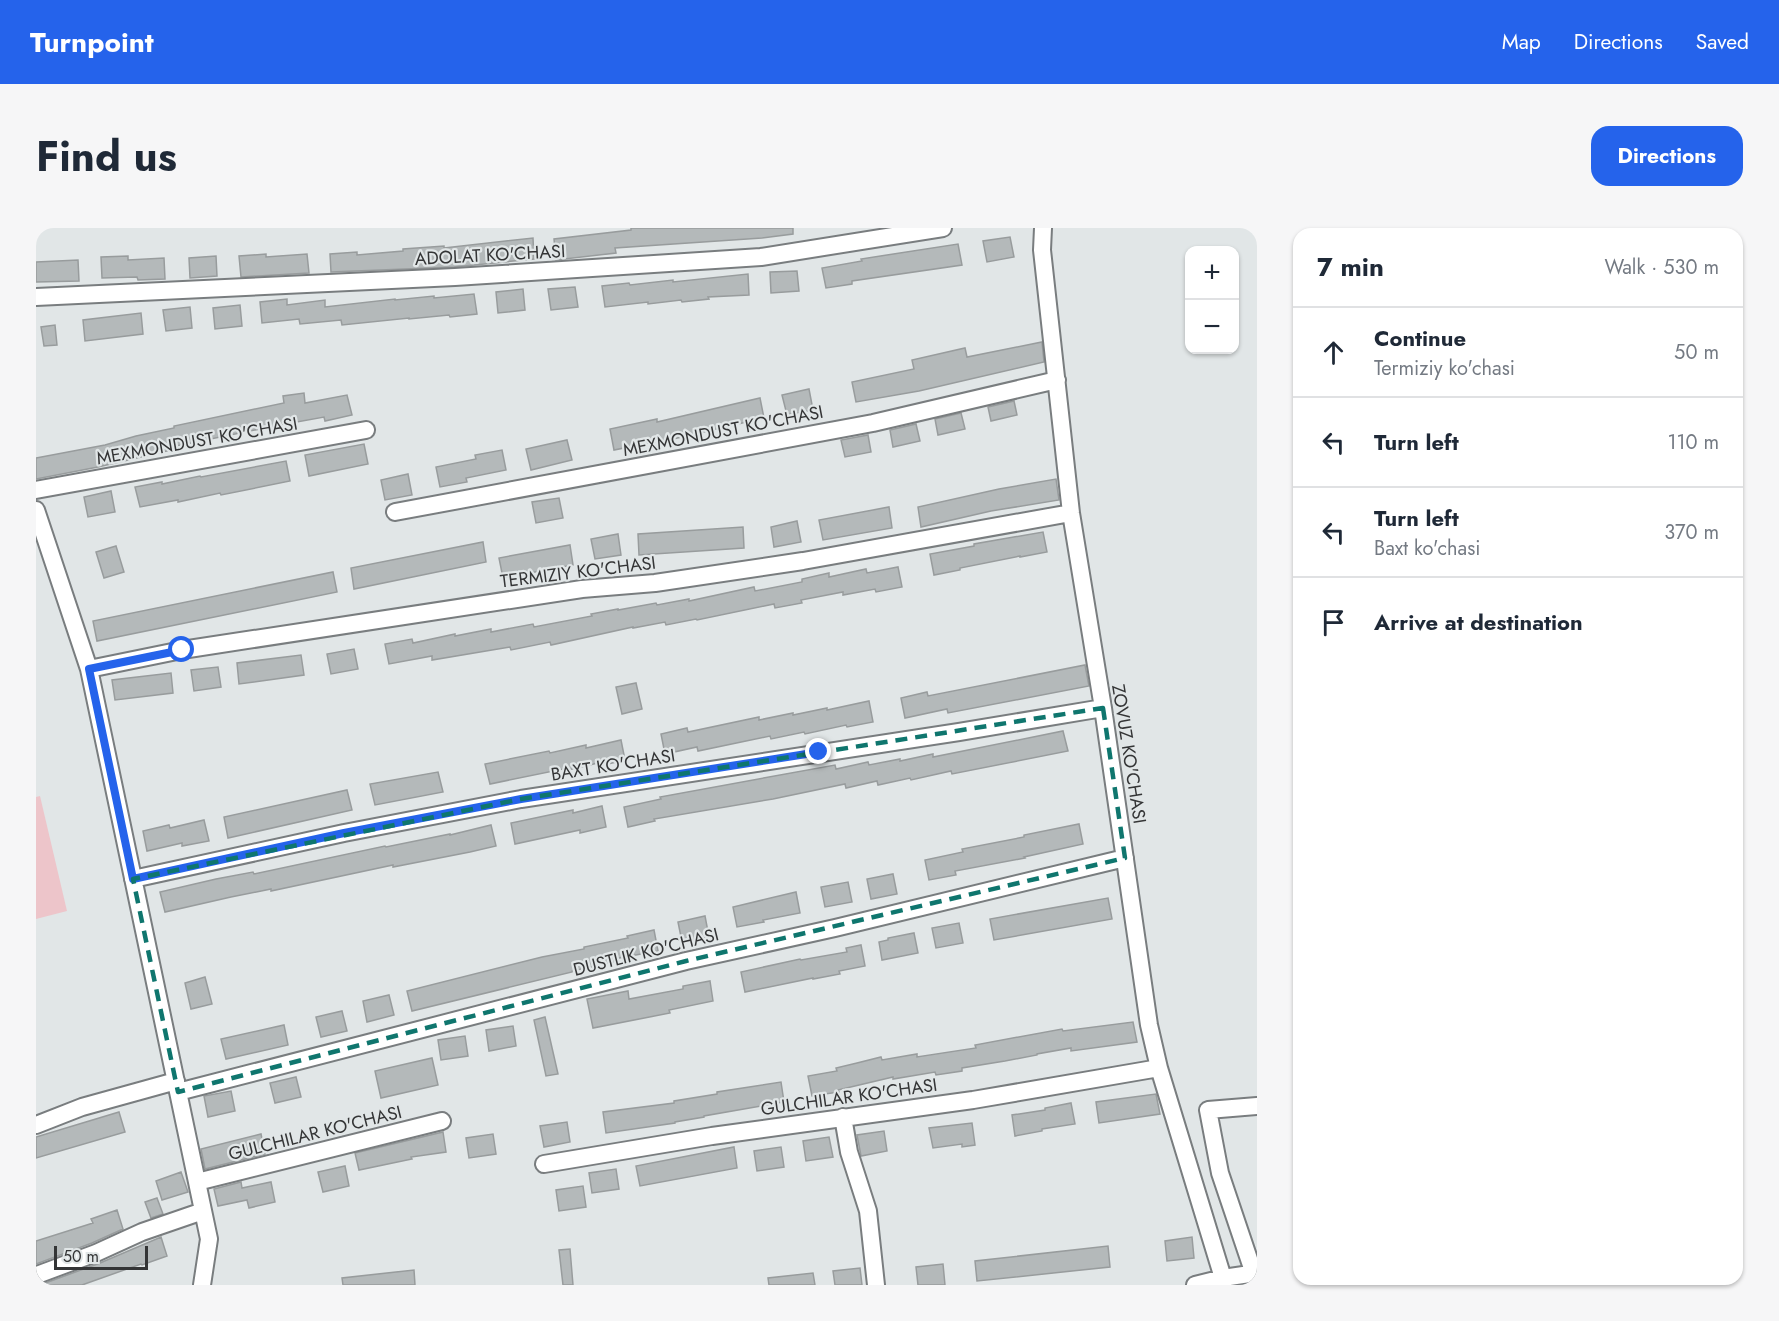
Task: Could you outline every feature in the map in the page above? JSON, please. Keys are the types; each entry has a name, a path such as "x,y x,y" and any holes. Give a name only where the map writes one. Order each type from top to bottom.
{"street":[{"name":"ADOLAT KO'CHASI","path":"36,297 455,277 761,257 943,228"},
{"name":"ZOVUZ KO'CHASI","path":"1043,228 1042,250 1071,513 1103,708 1149,1025 1159,1068 1223,1278"},
{"name":"MEXMONDUST KO'CHASI","path":"395,512 873,423 1057,380"},
{"name":"MEXMONDUST KO'CHASI","path":"36,490 366,430"},
{"path":"36,510 89,669 209,1239 202,1285"},
{"name":"TERMIZIY KO'CHASI","path":"89,669 182,650 582,589 655,583 803,561 1071,513"},
{"name":"BAXT KO'CHASI","path":"133,879 344,833 521,799 1103,708"},
{"name":"DUSTLIK KO'CHASI","path":"36,1125 82,1107 177,1087 686,961 835,928 1125,858"},
{"name":"GULCHILAR KO'CHASI","path":"544,1164 711,1136 973,1100 1159,1068"},
{"path":"1195,1285 1223,1278 1249,1277 1220,1173 1208,1110 1257,1106"},
{"path":"843,1118 849,1152 868,1211 876,1285"},
{"name":"GULCHILAR KO'CHASI","path":"197,1182 442,1121"},
{"path":"37,1275 96,1253 142,1232 203,1211"}],"highlighted area":[{"path":"1103,708 1125,858 686,961 178,1092 133,879 521,799"}],"shaded area":[{"path":"40,796 67,911 36,919 36,797"}],"building":[{"path":"631,228 793,228 793,234 615,248 616,253 556,260 554,239 631,230"},
{"path":"1010,237 1014,257 987,262 983,241"},
{"path":"533,238 534,259 454,267 331,272 330,254 357,252 357,255"},
{"path":"958,244 962,265 852,281 852,284 826,288 822,268 862,261 861,259"},
{"path":"266,254 266,257 307,254 309,273 241,277 239,256"},
{"path":"128,256 128,260 164,258 165,279 102,278 101,257"},
{"path":"216,256 217,276 190,278 189,258"},
{"path":"78,260 79,281 36,282 36,262"},
{"path":"797,271 799,291 771,293 770,272"},
{"path":"748,274 749,295 605,307 602,286 673,280 673,282"},
{"path":"575,287 578,307 551,310 548,289"},
{"path":"523,289 525,310 498,313 496,292"},
{"path":"474,294 477,314 342,325 341,320 300,324 299,319 262,323 260,302 287,299 287,305 325,300 325,307 395,299"},
{"path":"240,305 242,326 215,329 213,308"},
{"path":"190,307 192,328 166,331 163,310"},
{"path":"141,313 143,334 85,341 83,320"},
{"path":"55,325 57,345 44,346 41,327"},
{"path":"1042,342 1044,362 919,391 856,402 852,382 914,369 912,360 965,348 967,357"},
{"path":"809,389 813,410 787,415 782,395"},
{"path":"304,393 305,403 347,395 352,415 325,421 324,417 166,448 167,451 36,479 36,458 105,445 174,428 174,426 284,403 283,396"},
{"path":"760,398 764,418 614,450 610,429 657,419 657,422"},
{"path":"1014,401 1017,415 991,421 988,407"},
{"path":"961,413 965,429 938,435 935,419"},
{"path":"916,424 920,441 893,447 890,430"},
{"path":"868,435 871,452 845,457 841,440"},
{"path":"567,440 572,460 531,470 526,449"},
{"path":"364,444 368,464 309,476 305,455"},
{"path":"502,450 506,470 466,478 467,482 440,487 436,467 476,459 475,455"},
{"path":"286,461 290,481 221,495 220,493 140,507 135,487 162,482 162,484"},
{"path":"408,474 412,495 385,500 381,480"},
{"path":"1056,479 1059,500 991,511 921,527 918,507"},
{"path":"111,491 115,512 88,517 84,497"},
{"path":"559,498 563,518 536,523 532,502"},
{"path":"889,507 892,528 823,540 819,520"},
{"path":"797,521 801,542 774,547 771,527"},
{"path":"743,527 744,548 639,555 638,534"},
{"path":"1043,532 1047,552 934,575 930,554"},
{"path":"618,534 621,555 595,559 591,539"},
{"path":"483,542 486,562 354,589 351,568"},
{"path":"570,545 573,565 503,578 499,558"},
{"path":"116,546 124,572 104,578 96,552"},
{"path":"898,567 902,587 843,595 843,592 801,600 802,603 775,608 774,604 697,620 633,627 551,645 550,642 511,650 510,647 432,660 432,656 389,664 385,644 412,639 413,643 455,634 455,636 491,629 491,632 533,624 534,627 618,609 689,599 689,601 754,587 755,591 802,582 802,579 829,573 829,577 866,569 867,573"},
{"path":"333,572 337,592 97,641 93,621"},
{"path":"354,649 358,669 331,674 327,654"},
{"path":"301,655 304,675 239,684 237,663"},
{"path":"1085,665 1089,686 948,713 947,709 905,718 901,698 927,692 928,696"},
{"path":"218,667 221,687 194,691 191,670"},
{"path":"171,673 173,693 115,700 112,680"},
{"path":"636,683 642,709 622,714 616,687"},
{"path":"869,701 873,722 771,739 770,736 698,751 697,747 665,754 661,734 687,728 688,732 759,717 759,720 827,708 827,710"},
{"path":"1063,731 1068,751 952,774 951,771 911,780 910,778 878,785 877,781 846,788 845,784 654,819 655,821 628,827 624,807 661,799 660,797 835,765 836,769 868,762 869,765 933,754 933,757"},
{"path":"621,740 625,760 599,766 598,763 564,771 563,769 490,784 485,764"},
{"path":"438,772 443,792 375,805 370,784"},
{"path":"347,790 352,810 228,838 224,817"},
{"path":"602,806 606,827 580,833 580,830 515,844 511,823"},
{"path":"204,820 209,841 182,846 182,843 147,851 143,831 169,825 170,828"},
{"path":"1079,824 1083,844 955,871 956,875 929,880 925,860 963,852 962,849"},
{"path":"491,825 496,846 470,852 393,867 393,865 271,891 271,889 165,912 160,892 216,879 253,872 254,874 385,846 450,835"},
{"path":"893,874 897,894 871,899 867,879"},
{"path":"848,882 852,902 825,907 821,887"},
{"path":"796,892 800,913 737,927 733,907"},
{"path":"1108,898 1112,919 994,940 990,919"},
{"path":"705,916 709,937 682,942 678,922"},
{"path":"959,923 963,943 936,948 932,928"},
{"path":"654,930 658,951 614,959 614,962 412,1011 407,991"},
{"path":"914,933 918,953 882,960 879,942"},
{"path":"861,945 865,966 839,971 840,974 745,992 741,972 800,959 847,952 846,948"},
{"path":"205,977 212,1004 191,1009 185,983"},
{"path":"710,981 713,1001 669,1010 670,1013 593,1028 587,999 628,991 629,999 683,989 683,986"},
{"path":"389,995 394,1015 367,1022 363,1001"},
{"path":"342,1011 347,1031 321,1037 316,1017"},
{"path":"545,1017 558,1074 546,1076 534,1020"},
{"path":"1133,1022 1137,1042 1071,1051 1071,1048 936,1075 935,1072 893,1079 893,1077 838,1090 839,1092 812,1096 808,1076 837,1071 836,1068 881,1057 882,1060 917,1054 917,1057 976,1048 975,1045 1062,1029 1063,1031"},
{"path":"284,1025 288,1045 226,1059 221,1039"},
{"path":"513,1026 516,1046 489,1051 486,1030"},
{"path":"465,1036 468,1056 441,1060 438,1040"},
{"path":"432,1058 438,1085 381,1098 375,1071"},
{"path":"296,1077 301,1097 275,1103 270,1083"},
{"path":"781,1082 784,1102 675,1123 606,1133 603,1112 674,1103 674,1101 717,1094 717,1092"},
{"path":"231,1091 235,1111 208,1117 204,1096"},
{"path":"1156,1094 1160,1114 1099,1123 1096,1102"},
{"path":"1071,1103 1075,1124 1015,1136 1012,1115"},
{"path":"119,1112 125,1132 36,1158 36,1137"},
{"path":"567,1122 570,1142 544,1147 540,1126"},
{"path":"972,1123 975,1145 962,1147 962,1144 933,1148 929,1128"},
{"path":"884,1131 887,1151 861,1156 857,1135"},
{"path":"443,1132 446,1152 411,1157 412,1159 359,1170 355,1153"},
{"path":"261,1134 265,1154 205,1169 201,1149"},
{"path":"493,1134 496,1154 469,1158 466,1138"},
{"path":"829,1137 833,1157 806,1161 803,1141"},
{"path":"734,1147 737,1168 640,1186 636,1166"},
{"path":"781,1147 784,1167 757,1171 754,1151"},
{"path":"345,1166 349,1186 323,1192 318,1172"},
{"path":"616,1169 619,1189 592,1193 589,1173"},
{"path":"181,1172 188,1192 162,1200 156,1181"},
{"path":"241,1182 242,1188 271,1182 275,1202 249,1208 247,1200 218,1206 214,1189"},
{"path":"583,1186 586,1207 559,1211 556,1190"},
{"path":"157,1198 163,1214 151,1218 145,1202"},
{"path":"117,1210 123,1229 36,1264 36,1241 93,1223 91,1219"},
{"path":"161,1237 167,1256 82,1285 40,1285 100,1263"},
{"path":"1192,1237 1194,1258 1167,1261 1165,1241"},
{"path":"1108,1246 1110,1267 977,1281 975,1261"},
{"path":"570,1249 573,1285 563,1285 559,1250"},
{"path":"943,1264 945,1285 918,1285 916,1267"},
{"path":"860,1268 862,1285 835,1285 833,1271"},
{"path":"414,1270 415,1285 343,1285 342,1278"},
{"path":"813,1273 815,1285 769,1285 768,1278"}],"route":[{"path":"182,650 89,669 133,879 344,833 521,799 819,752"}]}
